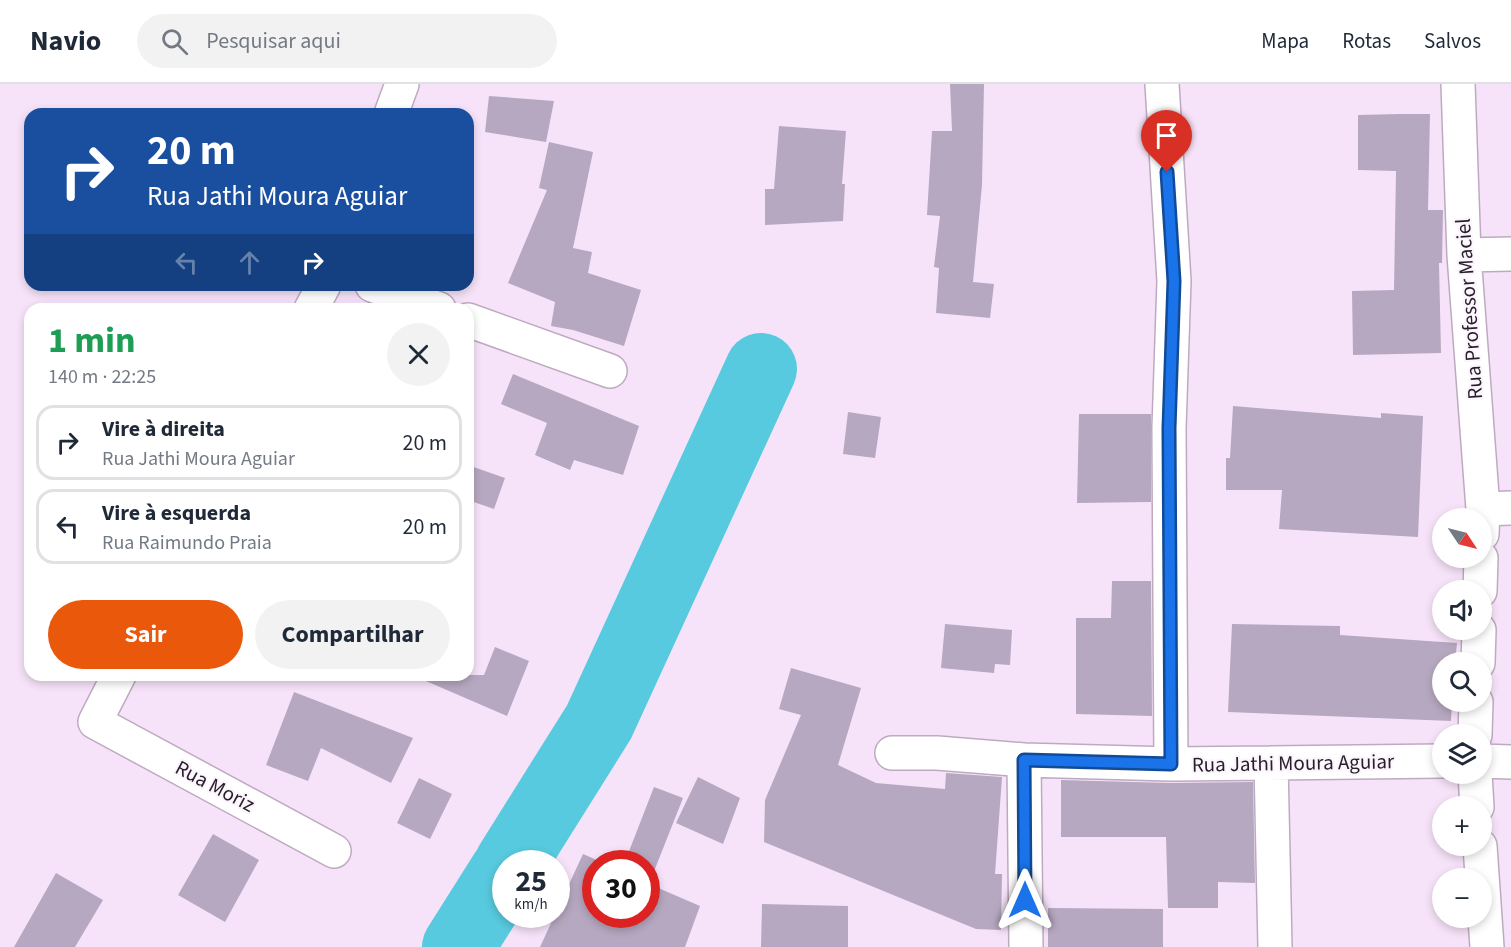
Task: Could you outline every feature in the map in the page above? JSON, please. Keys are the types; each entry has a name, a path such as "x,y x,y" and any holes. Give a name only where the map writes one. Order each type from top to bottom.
{"street":[{"path":"393,108 402,84"},
{"path":"1162,84 1174,281 1169,428 1171,764"},
{"name":"Rua Professor Maciel","path":"1458,84 1464,255 1491,508"},
{"path":"1464,255 1511,254"},
{"path":"389,291 422,303"},
{"path":"474,322 610,371"},
{"name":"Rua Moriz","path":"115,681 95,722 334,850"},
{"name":"Rua Jathi Moura Aguiar","path":"892,753 1171,764 1432,761"},
{"path":"1024,760 1026,947"},
{"path":"1492,761 1511,762"},
{"path":"1271,763 1275,947"},
{"path":"1481,856 1487,947"}],"building":[{"path":"950,84 984,84 982,185 973,282 994,284 990,318 936,313 939,268 934,267 940,216 927,215 932,131 952,131"},
{"path":"489,96 554,101 546,142 485,132"},
{"path":"1430,114 1428,210 1443,210 1442,263 1439,263 1441,353 1353,355 1352,291 1394,290 1396,171 1358,170 1358,115"},
{"path":"779,126 846,131 842,184 845,184 843,221 765,225 765,189 774,189"},
{"path":"549,142 593,152 573,248 592,252 588,273 641,290 624,346 573,330 551,326 555,302 508,283 547,190 539,188"},
{"path":"513,374 639,426 623,475 574,460 570,470 535,455 547,423 501,404"},
{"path":"1233,406 1381,418 1381,413 1423,416 1418,537 1279,529 1282,490 1226,490 1226,458 1230,458"},
{"path":"848,412 881,417 875,458 843,454"},
{"path":"1079,414 1151,414 1151,502 1077,503"},
{"path":"474,467 505,478 494,509 474,502"},
{"path":"1112,581 1151,581 1152,716 1076,714 1076,618 1111,618"},
{"path":"945,624 1012,630 1010,665 995,664 994,673 941,668"},
{"path":"1232,624 1340,626 1340,635 1457,643 1456,652 1432,652 1432,712 1451,712 1451,721 1228,712"},
{"path":"495,647 529,661 507,716 426,681 474,681 474,675 484,675"},
{"path":"791,668 861,688 838,765 876,783 945,789 946,773 1002,777 995,874 1002,874 1001,930 976,929 764,842 765,800 801,715 779,709"},
{"path":"294,692 413,738 391,783 321,748 308,781 266,765"},
{"path":"698,777 740,798 723,844 676,823"},
{"path":"419,778 452,794 430,839 397,823"},
{"path":"1061,780 1170,783 1253,782 1255,883 1218,882 1218,908 1168,908 1166,837 1061,837"},
{"path":"654,787 683,798 660,856 660,850 629,850"},
{"path":"213,834 259,860 225,922 178,895"},
{"path":"582,856 582,928 660,928 660,889 700,906 685,947 540,947 549,928 570,928 570,882"},
{"path":"56,873 103,900 75,947 14,947"},
{"path":"762,904 848,906 848,947 761,947"},
{"path":"1048,908 1163,909 1163,947 1048,947"}],"waterway":[{"path":"519,850 599,722 761,369"},
{"path":"458,947 492,893"}],"route":[{"path":"1025,900 1024,760 1171,764 1169,428 1174,281 1167,172"}]}
